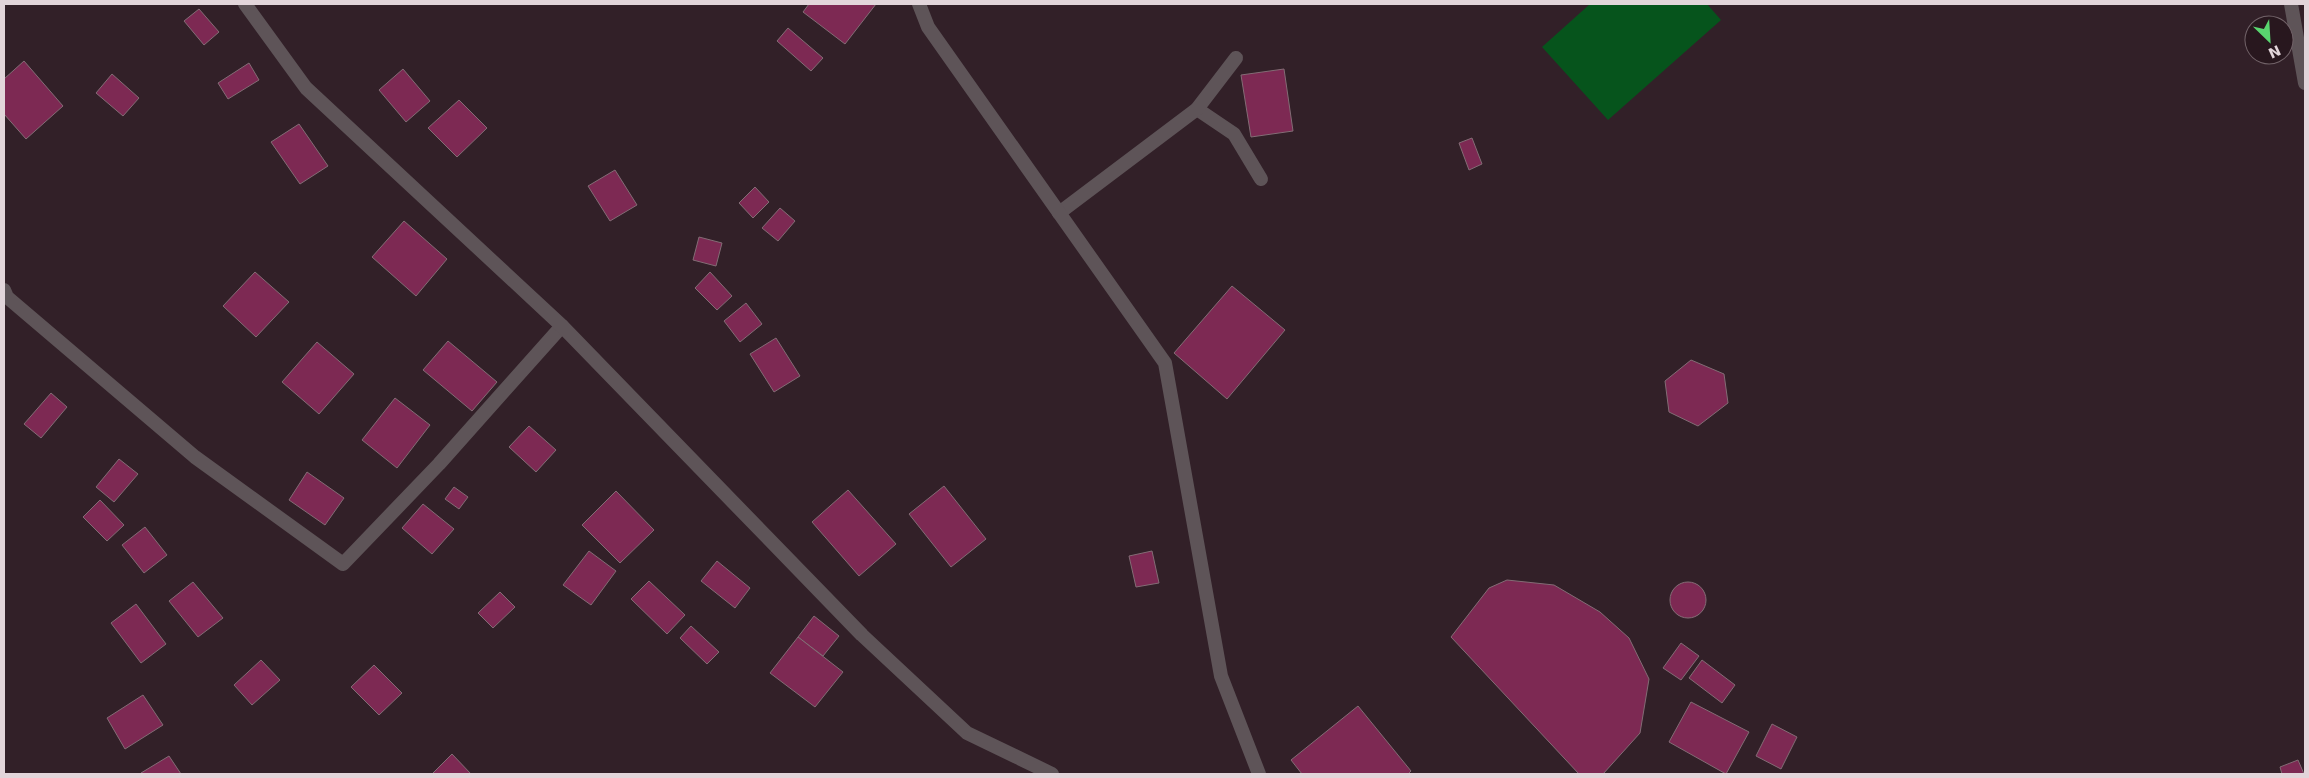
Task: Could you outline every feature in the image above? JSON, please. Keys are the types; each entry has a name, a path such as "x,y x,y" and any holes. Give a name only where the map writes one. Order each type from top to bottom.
{"street":[{"path":"244,4 306,88 562,326 862,635 967,733 1052,774"},
{"path":"919,4 928,27 1165,363 1221,676 1259,774"},
{"path":"2291,4 2305,83"},
{"path":"1060,213 1197,109 1236,58"},
{"path":"1197,109 1234,134 1261,179"},
{"path":"4,290 7,298 195,458 343,564 439,464 562,326"}],"green space":[{"path":"1590,4 1707,4 1721,20 1608,120 1542,47"}],"building":[{"path":"809,4 876,4 845,44 803,12"},
{"path":"199,9 219,32 204,45 184,21"},
{"path":"788,28 823,58 811,71 777,41"},
{"path":"24,61 63,106 26,139 4,114 4,79"},
{"path":"249,63 259,80 228,99 218,83"},
{"path":"403,69 430,101 406,122 379,90"},
{"path":"1284,69 1293,131 1251,137 1241,75"},
{"path":"112,74 139,98 123,116 96,93"},
{"path":"459,100 487,128 457,157 428,128"},
{"path":"299,124 328,166 300,184 271,142"},
{"path":"1472,138 1482,164 1469,170 1459,143"},
{"path":"615,170 637,205 610,221 588,186"},
{"path":"755,187 769,202 753,218 739,203"},
{"path":"780,208 795,221 778,241 762,228"},
{"path":"404,221 447,259 416,296 372,257"},
{"path":"699,237 722,243 716,266 693,260"},
{"path":"255,272 289,302 256,337 223,306"},
{"path":"710,272 732,296 717,310 695,288"},
{"path":"1232,286 1285,330 1227,399 1174,353"},
{"path":"746,303 762,324 740,342 724,321"},
{"path":"776,338 800,376 774,392 750,354"},
{"path":"448,341 497,382 472,411 423,370"},
{"path":"317,342 354,374 319,414 282,382"},
{"path":"1691,360 1724,374 1728,403 1698,426 1669,412 1665,381"},
{"path":"51,393 67,407 41,438 24,424"},
{"path":"395,398 430,425 397,468 362,440"},
{"path":"529,426 556,450 536,472 509,447"},
{"path":"119,459 138,474 114,502 96,487"},
{"path":"307,472 344,498 325,525 289,500"},
{"path":"944,486 986,539 951,567 909,514"},
{"path":"454,487 468,497 459,509 445,499"},
{"path":"848,490 896,544 859,576 812,522"},
{"path":"616,491 654,530 620,563 582,525"},
{"path":"100,500 124,525 107,541 83,517"},
{"path":"423,504 454,529 432,554 402,528"},
{"path":"145,527 167,555 144,573 122,545"},
{"path":"589,551 616,571 591,605 563,585"},
{"path":"1152,551 1159,583 1136,587 1129,556"},
{"path":"717,561 750,588 735,608 701,581"},
{"path":"1507,580 1554,585 1600,612 1629,638 1649,679 1640,733 1603,774 1579,774 1451,637 1489,588"},
{"path":"649,581 685,615 667,634 631,599"},
{"path":"193,582 223,618 198,637 169,601"},
{"path":"1688,582 1700,588 1706,600 1700,612 1688,618 1676,612 1670,600 1676,588"},
{"path":"500,592 515,607 493,628 478,613"},
{"path":"136,604 166,644 141,663 111,623"},
{"path":"814,616 839,636 823,656 798,637"},
{"path":"691,626 719,652 707,664 680,638"},
{"path":"798,637 843,672 815,707 770,673"},
{"path":"1681,643 1699,656 1681,680 1663,668"},
{"path":"261,660 280,680 252,705 234,685"},
{"path":"1702,660 1735,685 1722,703 1689,678"},
{"path":"374,665 402,693 379,715 351,687"},
{"path":"143,695 163,725 125,749 107,718"},
{"path":"1691,702 1749,732 1726,774 1669,742"},
{"path":"1358,706 1411,771 1408,774 1302,774 1291,760"},
{"path":"1772,724 1797,737 1781,769 1756,756"},
{"path":"452,754 471,774 432,774"},
{"path":"169,756 181,774 141,774 141,773"},
{"path":"2298,760 2304,774 2282,774 2280,767"}]}
